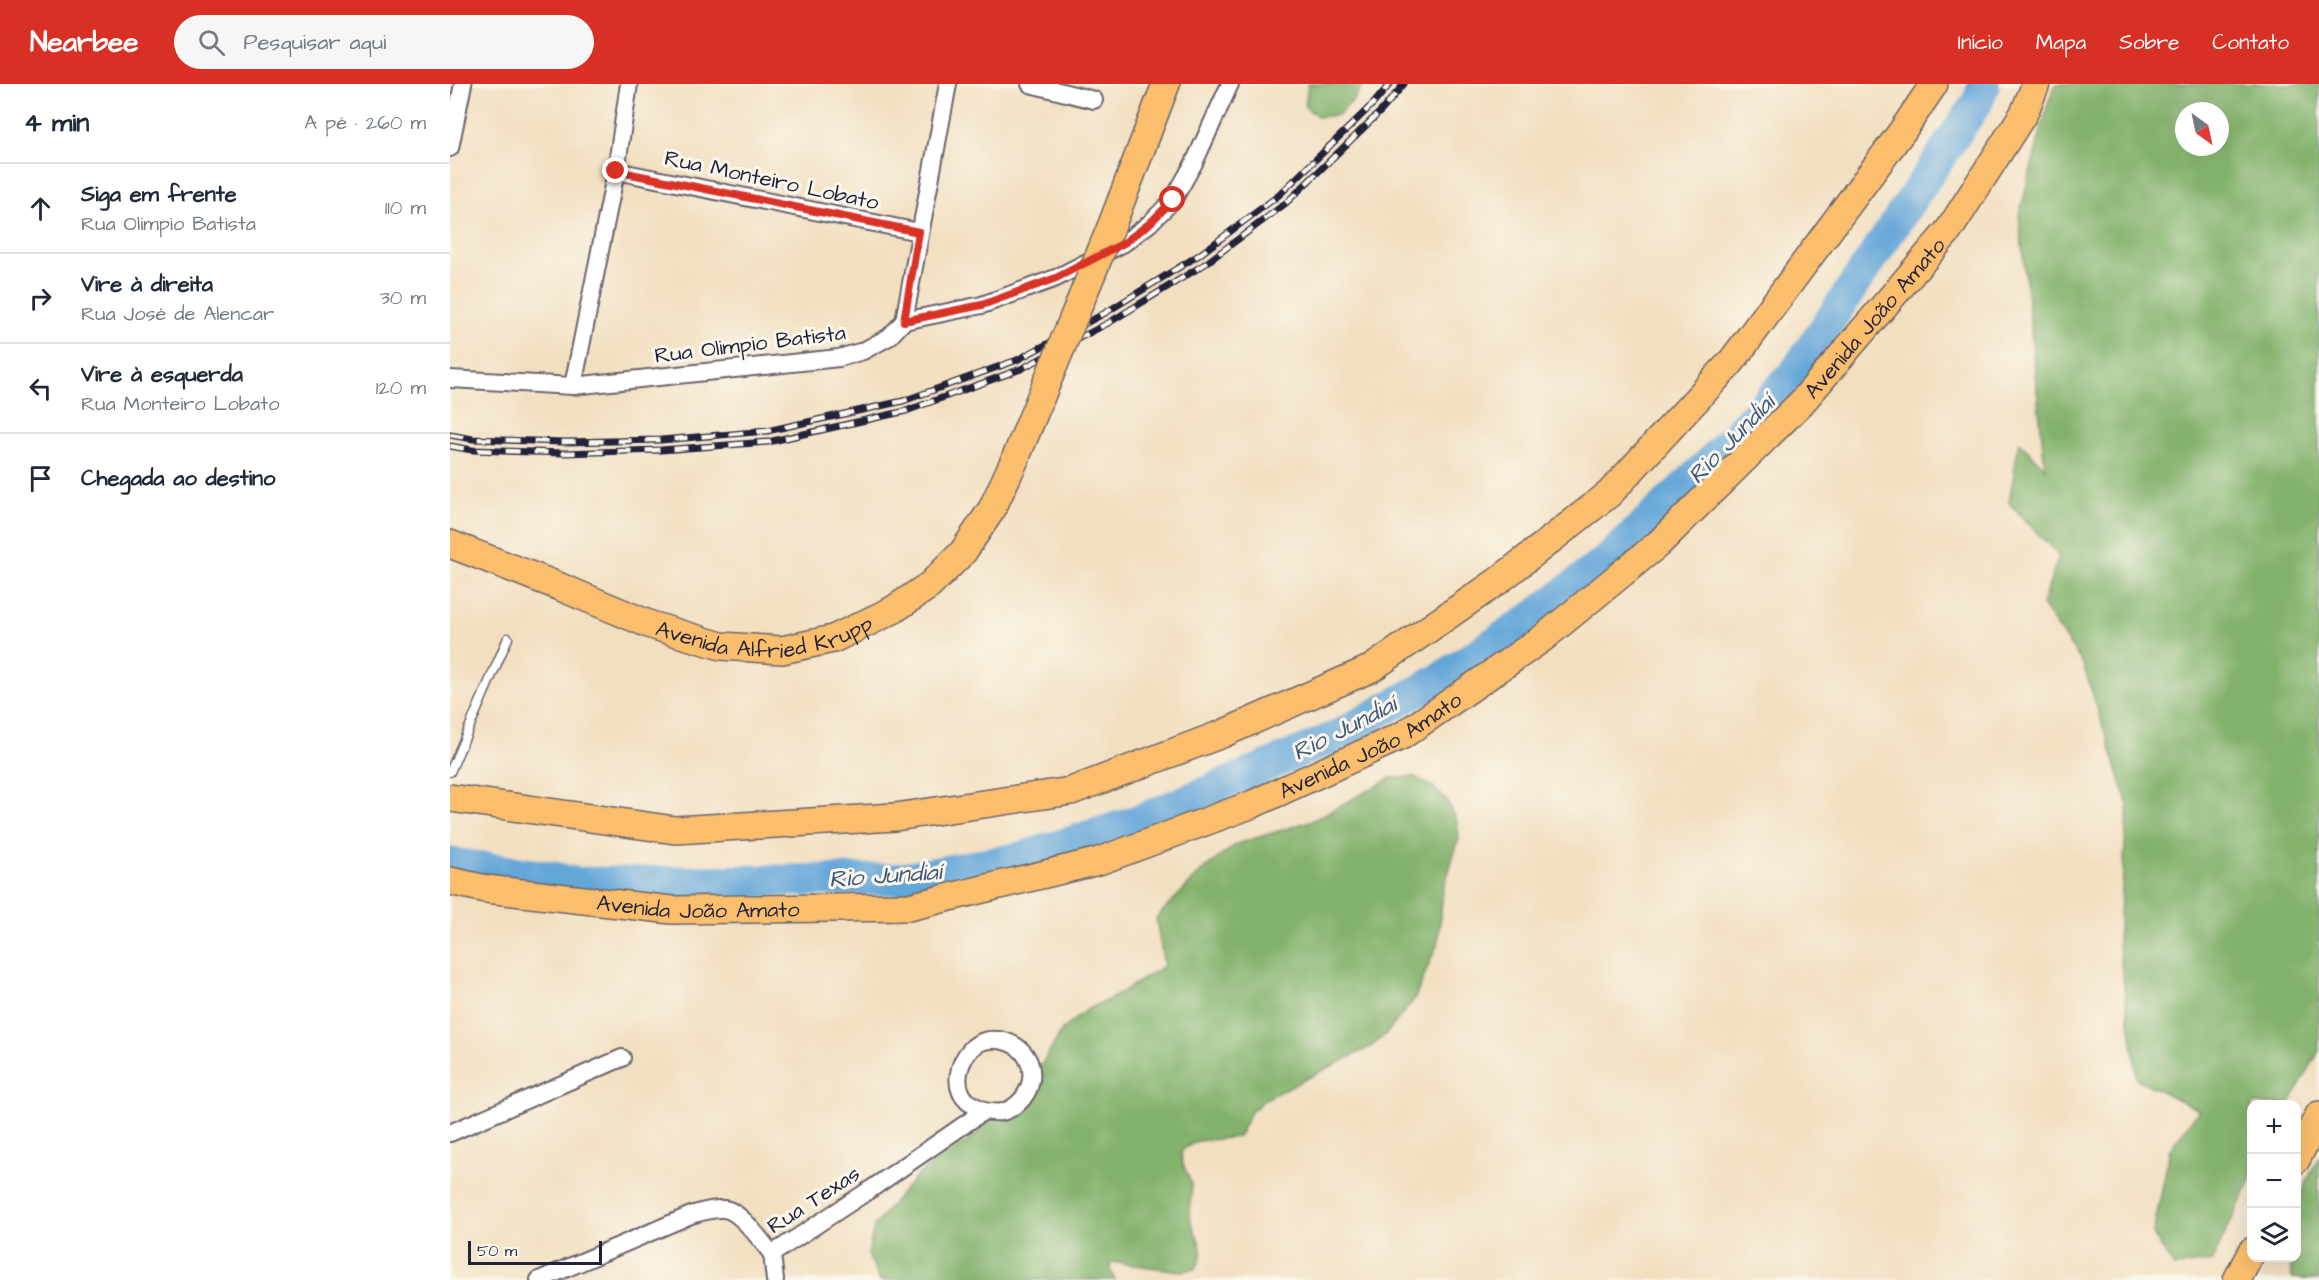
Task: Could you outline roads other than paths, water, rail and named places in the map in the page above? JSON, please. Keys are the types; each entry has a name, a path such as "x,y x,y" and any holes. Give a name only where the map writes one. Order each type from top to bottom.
{"main road":[{"name":"Avenida Alfried Krupp","path":"450,544 651,625 721,646 782,650 833,639 893,610 930,585 968,543 992,509 1016,457 1111,227 1166,84"},
{"path":"450,798 675,830 895,817 1071,791 1222,734 1372,668 1498,581 1609,494 1732,361 1903,130 1934,84"},
{"name":"Avenida João Amato","path":"450,882 486,889 672,909 909,907 1100,861 1253,804 1403,735 1544,638 1658,544 1801,403 1949,230 2024,113 2036,84"},
{"path":"2299,1154 2319,1115"},
{"path":"2237,1280 2247,1261"}],"street":[{"path":"450,148 463,84"},
{"path":"573,386 616,171 629,84"},
{"path":"948,84 904,321 982,305 1056,278 1124,243 1149,224 1173,200 1194,163 1230,84"},
{"path":"1030,84 1094,100"},
{"name":"Rua Monteiro Lobato","path":"616,171 919,232"},
{"name":"Rua Olimpio Batista","path":"450,379 573,386 839,358 863,351 889,337 904,321"},
{"name":"Rua Texas","path":"539,1280 691,1215 709,1210 726,1209 742,1219 772,1254 984,1112 1001,1113 1016,1106 1028,1094 1032,1077 1027,1058 1013,1043 993,1039 974,1046 960,1062 958,1082 967,1101 984,1112"},
{"path":"450,1133 622,1058"},
{"path":"772,1254 775,1280"}],"lane":[{"path":"450,772 508,638"}],"waterway":[{"name":"Rio Jundiaí","path":"450,863 552,877 576,883 900,879 1020,858 1140,820 1335,737 1436,681 1530,619 1607,560 1707,465 1795,372 1978,101 1984,84"}],"railway":[{"path":"450,435 473,439 564,442 661,440 767,431 903,401 1017,360 1105,313 1199,255 1279,195 1374,103 1390,84"},
{"path":"450,446 472,450 564,453 661,450 768,442 906,411 1021,369 1110,322 1205,264 1286,203 1382,110 1404,84"}]}
